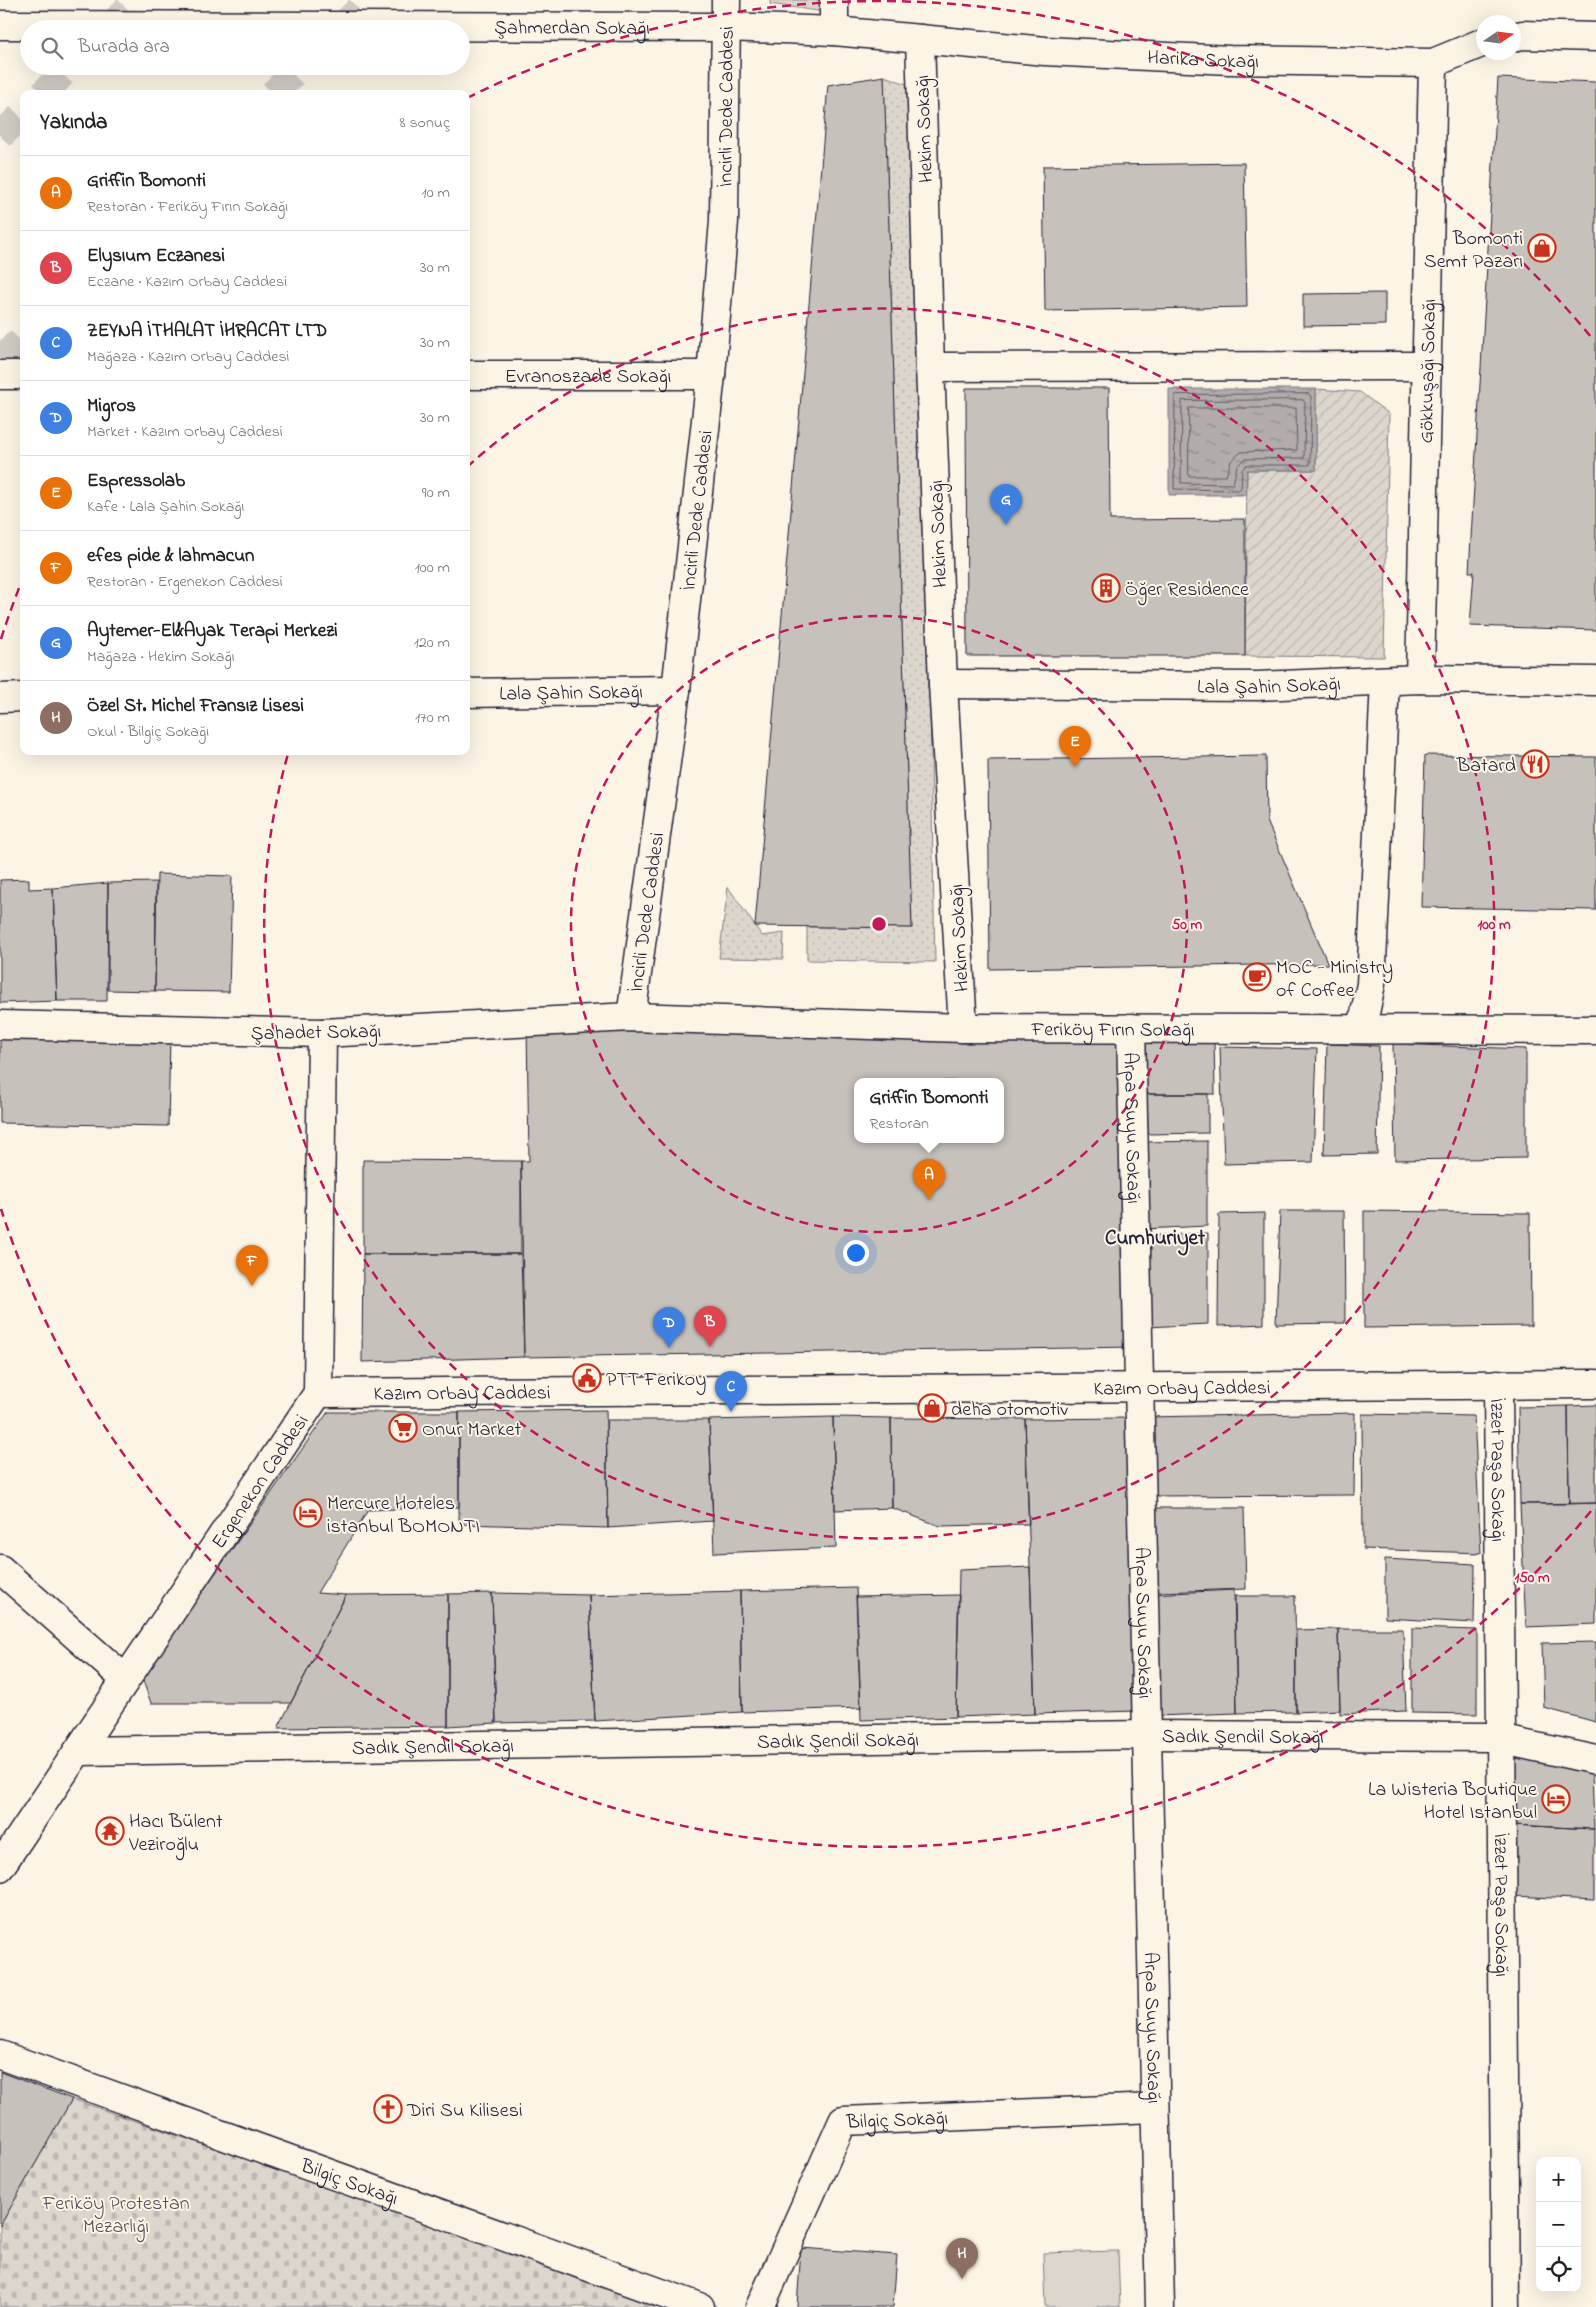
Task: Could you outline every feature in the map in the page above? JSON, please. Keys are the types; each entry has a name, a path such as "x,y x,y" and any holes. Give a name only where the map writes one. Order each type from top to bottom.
{"street":[{"name":"İncirli Dede Caddesi","path":"631,1017 676,690 711,375 724,221 726,0"},
{"path":"834,0 834,31"},
{"name":"Şahmerdan Sokağı","path":"0,25 20,25"},
{"name":"Şahmerdan Sokağı","path":"470,26 726,27 834,31"},
{"name":"Harika Sokağı","path":"834,31 1045,51 1220,60 1433,63 1476,45"},
{"path":"1521,35 1596,37"},
{"name":"Hekim Sokağı","path":"920,39 930,368 943,684 963,1028"},
{"name":"Gökkuşağı Sokağı","path":"1420,680 1433,63"},
{"path":"930,368 1426,366"},
{"path":"0,375 20,375"},
{"name":"Evranoszade Sokağı","path":"470,375 711,375"},
{"name":"Lala Şahin Sokağı","path":"943,684 1257,686 1420,680 1596,681"},
{"path":"1362,1028 1371,984 1384,681"},
{"name":"Lala Şahin Sokağı","path":"470,693 676,690"},
{"path":"0,698 20,697"},
{"name":"Feriköy Fırın Sokağı","path":"631,1017 963,1028 1596,1030"},
{"name":"Şahadet Sokağı","path":"0,1025 322,1033 631,1017"},
{"name":"Arpa Suyu Sokağı","path":"1131,1028 1160,2307"},
{"name":"Ergenekon Caddesi","path":"0,1866 318,1393 322,1033"},
{"name":"İzzet Paşa Sokağı","path":"1498,1384 1506,2307"},
{"name":"Kazım Orbay Caddesi","path":"318,1393 1596,1384"},
{"path":"0,1568 125,1679"},
{"name":"Sadık Şendil Sokağı","path":"78,1751 1147,1735 1490,1737 1596,1760"},
{"name":"Bilgiç Sokağı","path":"0,2055 700,2307"},
{"name":"Bilgiç Sokağı","path":"760,2307 843,2121 1155,2108"}],"green space":[{"path":"770,0 831,0 831,13 770,4"},
{"path":"884,76 918,88 935,962 807,960 807,927 912,928"},
{"path":"1316,389 1360,392 1389,414 1384,657 1245,656 1247,470 1316,470"},
{"path":"728,887 762,936 784,933 783,959 719,958"},
{"name":"Feriköy Protestan Mezarlığı","path":"72,2099 672,2307 0,2307 0,2226"},
{"path":"1118,2251 1120,2307 1045,2307 1043,2253"}],"water":[{"path":"1169,389 1316,389 1316,470 1247,470 1246,495 1169,495"}],"building":[{"path":"884,76 912,928 755,926 828,85"},
{"name":"Bomonti Semt Pazarı","path":"1498,78 1596,82 1596,630 1470,626 1474,572 1469,572"},
{"path":"1244,163 1247,307 1045,311 1043,166"},
{"path":"1385,293 1385,325 1303,326 1303,294"},
{"name":"Öğer Residence","path":"966,388 1109,388 1110,520 1245,519 1245,656 967,656"},
{"path":"1425,755 1596,757 1596,910 1421,907"},
{"path":"1266,756 1267,821 1328,964 990,969 988,760"},
{"path":"157,874 232,876 229,992 155,991"},
{"path":"29,879 29,889 53,888 57,1001 0,1003 0,880"},
{"path":"156,882 155,991 108,990 108,883"},
{"path":"108,883 107,1001 57,1001 53,888"},
{"path":"527,1026 1128,1032 1136,1347 524,1357 521,1161 529,1161"},
{"path":"0,1036 170,1039 168,1126 0,1123"},
{"path":"1214,1039 1215,1094 1147,1094 1145,1040"},
{"path":"1327,1044 1379,1046 1377,1154 1324,1155"},
{"path":"1393,1044 1526,1049 1526,1158 1395,1160"},
{"path":"1220,1047 1317,1049 1313,1162 1224,1164"},
{"path":"1147,1094 1208,1094 1208,1133 1148,1134"},
{"path":"1207,1141 1207,1226 1143,1229 1142,1142"},
{"path":"363,1160 521,1161 521,1254 363,1254"},
{"path":"1280,1211 1344,1211 1345,1323 1276,1324"},
{"path":"1364,1211 1530,1213 1531,1326 1364,1328"},
{"path":"1264,1213 1264,1324 1218,1326 1219,1214"},
{"path":"1208,1233 1208,1324 1147,1327 1143,1236"},
{"path":"363,1254 521,1254 524,1357 362,1362"},
{"path":"1596,1405 1596,1503 1569,1504 1568,1406"},
{"path":"1568,1406 1569,1504 1520,1504 1518,1407"},
{"path":"606,1410 608,1528 459,1524 459,1412"},
{"path":"328,1412 459,1412 459,1507 368,1510 317,1593 346,1595 291,1703 151,1703 142,1678"},
{"path":"1355,1413 1354,1495 1152,1496 1148,1417"},
{"path":"1362,1414 1474,1416 1481,1553 1363,1549"},
{"path":"833,1417 891,1418 892,1508 835,1510"},
{"path":"833,1417 836,1548 714,1553 709,1420"},
{"path":"891,1418 1025,1419 1029,1524 940,1526 892,1508"},
{"path":"1128,1418 1137,1711 1035,1714 1025,1419"},
{"path":"606,1420 709,1420 713,1521 608,1528"},
{"path":"1596,1503 1596,1624 1526,1627 1520,1504"},
{"path":"1155,1508 1244,1508 1246,1589 1157,1592"},
{"path":"1385,1559 1475,1564 1474,1623 1385,1618"},
{"path":"1030,1567 1035,1714 956,1717 959,1570"},
{"path":"856,1588 861,1708 742,1712 740,1591"},
{"path":"1234,1590 1237,1713 1156,1716 1151,1594"},
{"path":"740,1591 742,1712 595,1721 589,1595"},
{"path":"492,1593 589,1595 595,1721 496,1723"},
{"path":"492,1593 496,1723 448,1726 448,1594"},
{"path":"448,1594 448,1726 278,1728 346,1595"},
{"path":"959,1595 956,1717 861,1720 856,1597"},
{"path":"1235,1596 1295,1596 1296,1712 1237,1713"},
{"path":"1412,1628 1477,1630 1477,1714 1412,1713"},
{"path":"1338,1629 1403,1629 1406,1711 1340,1714"},
{"path":"1338,1629 1340,1710 1296,1712 1296,1630"},
{"path":"1596,1642 1596,1722 1544,1708 1542,1643"},
{"name":"La Wisteria Boutique Hotel Istanbul","path":"1511,1753 1592,1770 1594,1829 1512,1825"},
{"path":"1512,1825 1594,1829 1594,1900 1513,1896"},
{"path":"0,2072 72,2099 0,2226"},
{"path":"801,2248 897,2255 893,2307 797,2307"}],"tunnel":[{"path":"117,20 136,0"},
{"path":"348,20 369,0"},
{"path":"47,90 61,75"},
{"path":"277,90 292,75"},
{"path":"0,136 20,117"},
{"path":"0,360 20,341"}],"place":[{"name":"Bomonti Semt Pazarı","path":"1542,248"},
{"name":"Aytemer-El&Ayak Terapi Merkezi","path":"1006,525"},
{"name":"Öğer Residence","path":"1106,588"},
{"name":"Batard","path":"1535,764"},
{"name":"Espressolab","path":"1075,767"},
{"name":"MOC - Ministry of Coffee","path":"1257,977"},
{"name":"Griffin Bomonti","path":"929,1200"},
{"name":"efes pide & lahmacun","path":"252,1286"},
{"name":"Elysıum Eczanesi","path":"710,1347"},
{"name":"Migros","path":"669,1348"},
{"name":"PTT Ferikoy","path":"587,1378"},
{"name":"deha otomotiv","path":"932,1408"},
{"name":"ZEYNA İTHALAT İHRACAT LTD","path":"731,1412"},
{"name":"Onur Market","path":"403,1428"},
{"name":"Mercure Hoteles istanbul BOMONTI","path":"308,1513"},
{"name":"La Wisteria Boutique Hotel Istanbul","path":"1556,1799"},
{"name":"Hacı Bülent Veziroğlu","path":"110,1831"},
{"name":"Diri Su Kilisesi","path":"388,2109"},
{"name":"Özel St. Michel Fransız Lisesi","path":"962,2279"}],"district":[{"name":"Cumhuriyet","path":"1155,1237"}]}
